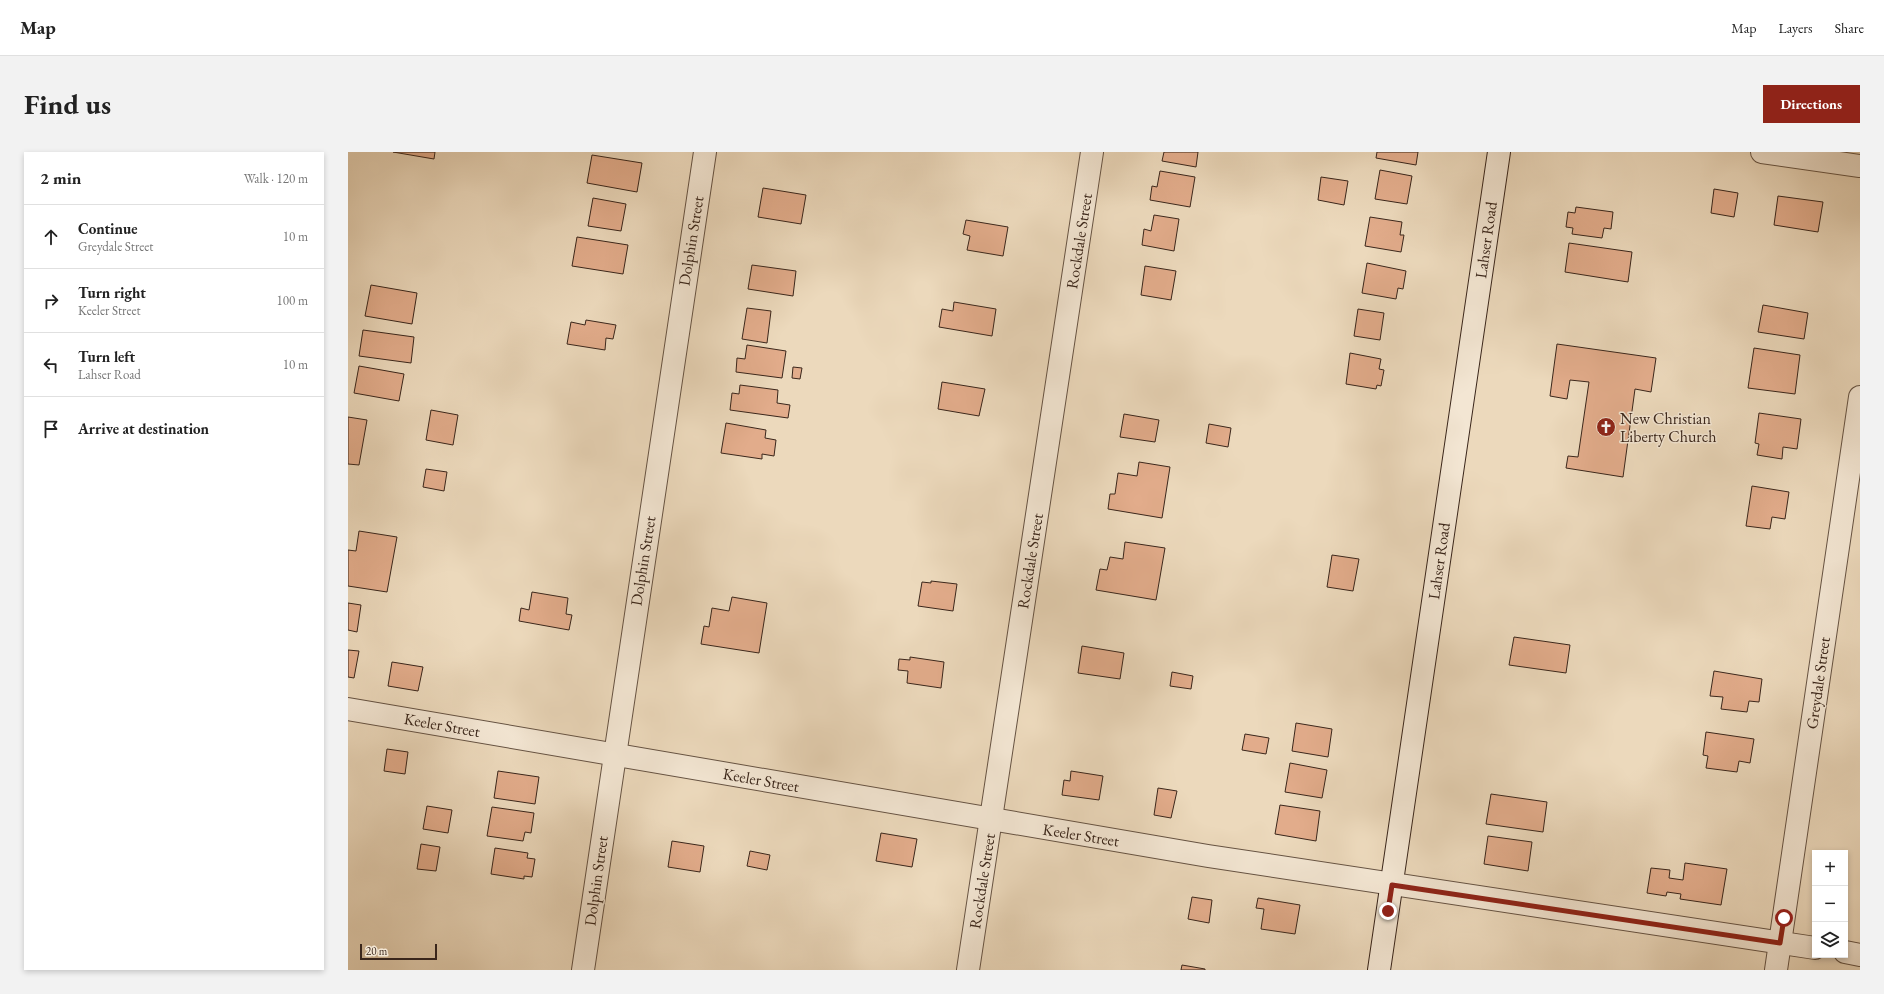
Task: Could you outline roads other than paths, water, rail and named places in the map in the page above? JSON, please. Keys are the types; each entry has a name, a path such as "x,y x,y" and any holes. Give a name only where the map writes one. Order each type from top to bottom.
{"street":[{"name":"Dolphin Street","path":"582,970 705,152"},
{"name":"Rockdale Street","path":"968,970 1092,152"},
{"name":"Lahser Road","path":"1379,970 1499,152"},
{"path":"1762,152 1860,166"},
{"name":"Greydale Street","path":"1776,970 1860,397"},
{"name":"Keeler Street","path":"348,709 991,820 1392,885 1812,948"},
{"path":"1848,953 1860,955"}],"place":[{"name":"New Christian Liberty Church","path":"1606,427"}]}
